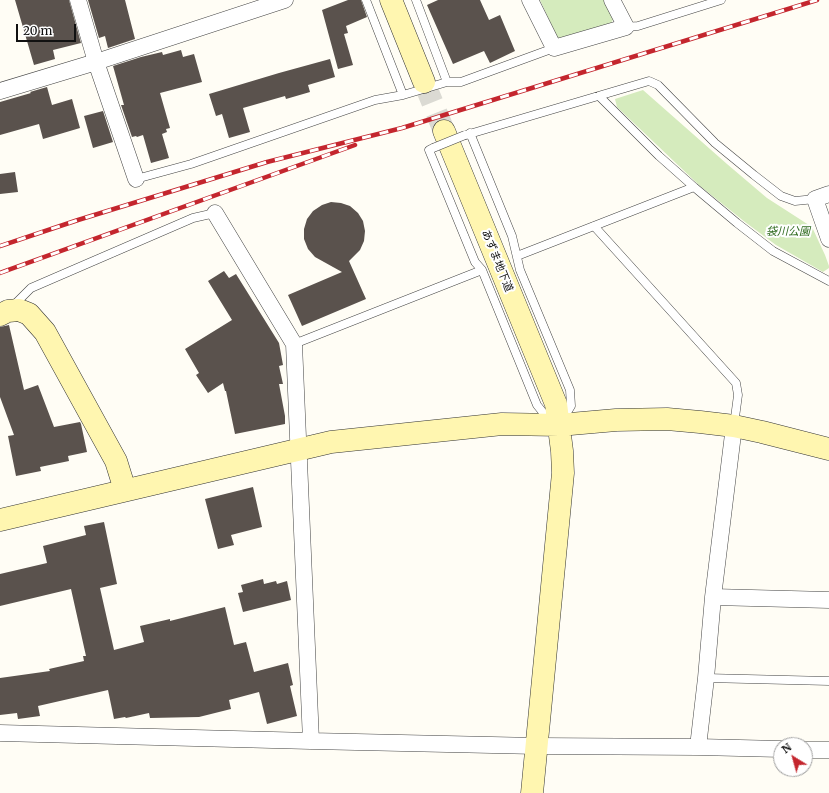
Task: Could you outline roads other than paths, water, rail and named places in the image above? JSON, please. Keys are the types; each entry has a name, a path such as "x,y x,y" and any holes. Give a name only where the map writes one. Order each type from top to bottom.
{"street":[{"path":"78,0 96,62 136,179"},
{"path":"0,91 96,62 286,0"},
{"path":"391,0 424,82"},
{"path":"530,0 554,48 626,27 612,0"},
{"name":"あずま地下道","path":"438,140 556,404 562,451 563,473 532,793"},
{"path":"822,197 829,239"},
{"path":"215,213 294,344 311,742"},
{"path":"4,313 19,310 29,314 45,332 116,461 125,490"},
{"path":"0,520 331,442 502,424 559,425 616,420 667,419 734,426 829,449"},
{"path":"698,747 713,597 734,426"},
{"path":"713,597 829,600"},
{"path":"0,733 311,742 773,749"},
{"path":"813,750 829,750"}],"lane":[{"path":"366,0 403,95"},
{"path":"416,0 447,82"},
{"path":"626,27 638,26 721,0"},
{"path":"136,179 191,164 375,100 403,95 447,82 461,82 554,48"},
{"path":"468,134 512,236 520,270 570,390 571,406 559,425 545,415 537,405 482,270 475,262 429,150 438,140 468,134 649,82 658,85 714,143 781,196 795,201 822,197"},
{"path":"599,96 659,156 737,223 773,251 829,281"},
{"path":"517,256 694,187"},
{"path":"4,313 30,288 193,218 215,213"},
{"path":"594,226 736,384 738,395 734,426"},
{"path":"294,344 482,270"},
{"path":"706,678 829,681"}],"tunnel":[{"path":"424,82 444,131"}],"railway":[{"path":"0,246 78,220 267,162 402,128 817,0"},
{"path":"0,273 355,145"}],"park label":[{"name":"袋川公園","path":"788,232"}]}
